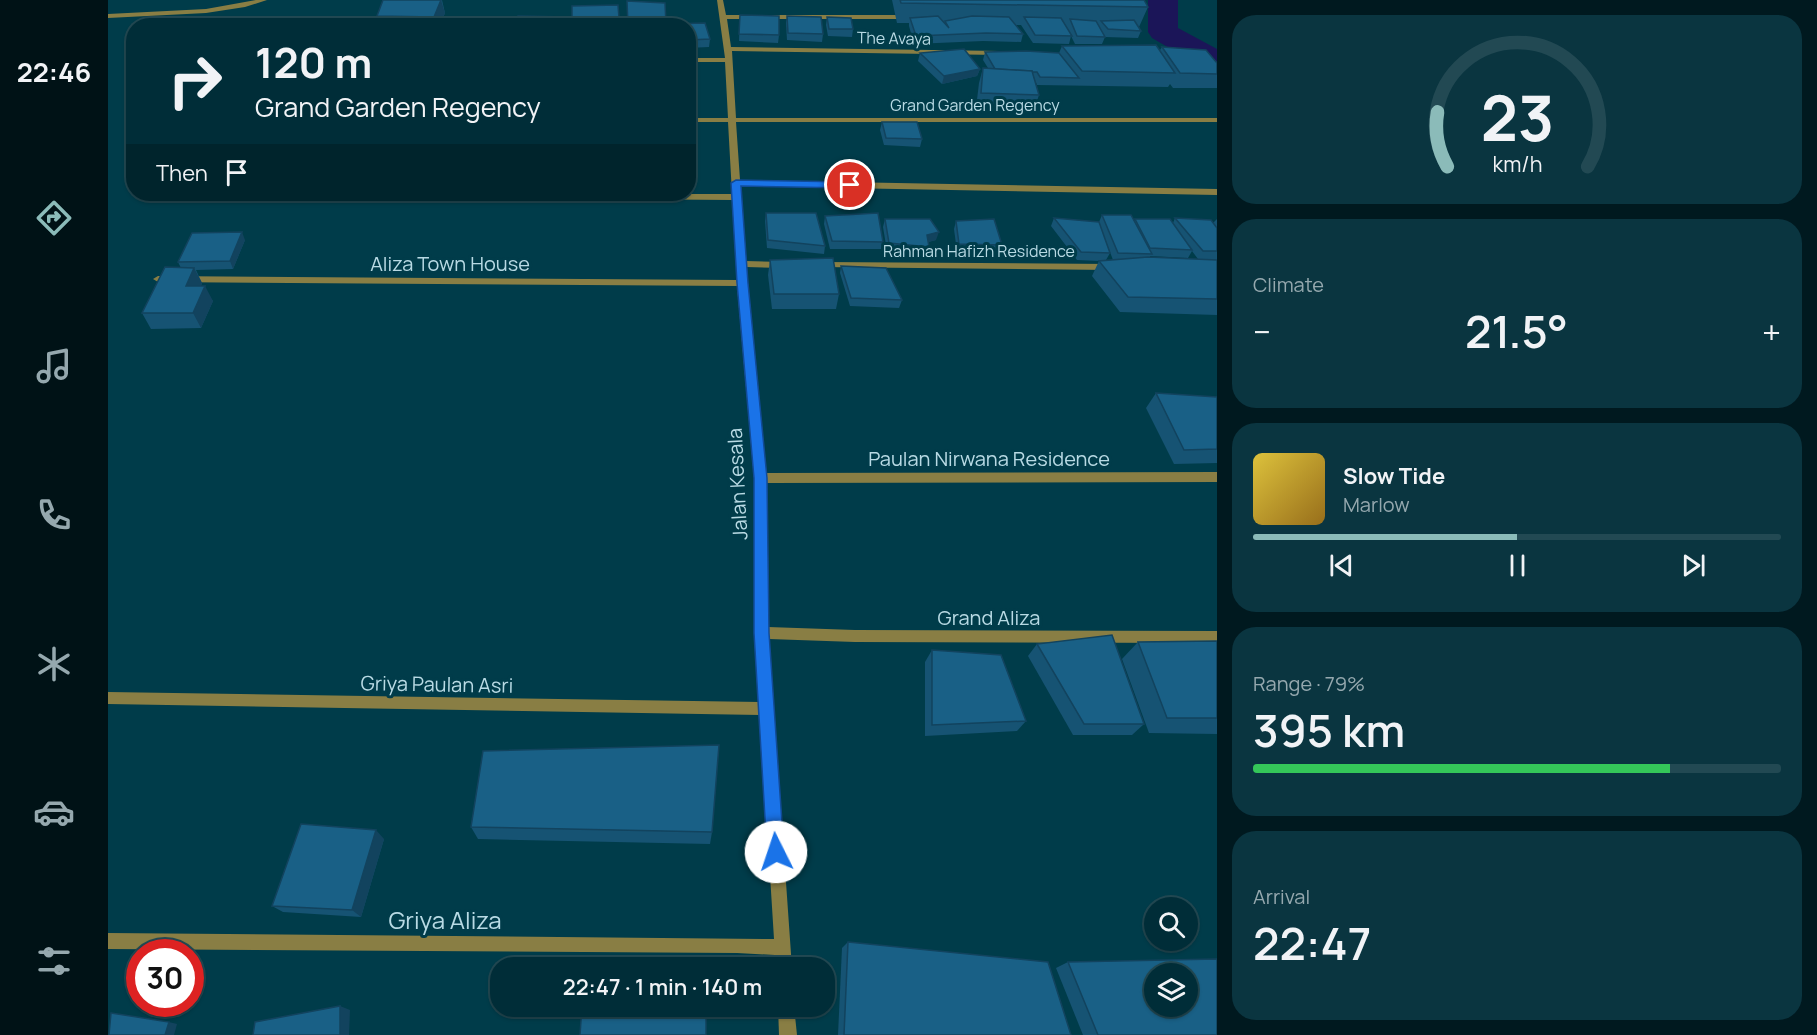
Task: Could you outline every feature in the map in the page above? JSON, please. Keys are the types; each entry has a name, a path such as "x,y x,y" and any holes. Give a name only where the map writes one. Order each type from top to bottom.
{"street":[{"path":"108,16 212,10 240,7 264,0"},
{"name":"Jalan Kesala","path":"720,0 728,55 742,283 760,478 762,633 783,957"},
{"path":"722,17 923,17"},
{"name":"The Avaya","path":"696,59 728,55 1013,53"},
{"name":"Grand Garden Regency","path":"696,120 1217,120"},
{"path":"736,183 1217,192"},
{"path":"696,197 737,197"},
{"path":"741,264 800,265"},
{"name":"Rahman Hafizh Residence","path":"812,265 1122,267"},
{"name":"Aliza Town House","path":"158,279 742,283"},
{"name":"Paulan Nirwana Residence","path":"760,478 1217,477"},
{"name":"Grand Aliza","path":"762,633 855,636 1217,637"},
{"name":"Griya Paulan Asri","path":"108,698 766,709"},
{"name":"Griya Aliza","path":"108,941 782,947"},
{"path":"787,1017 788,1035"}],"building":[{"path":"383,0 441,0 434,17 377,16"},
{"path":"900,0 1144,0 1148,7 901,3"},
{"path":"627,1 665,3 666,18 628,18"},
{"path":"618,5 619,18 572,17 572,6"},
{"path":"740,15 779,16 779,35 739,34"},
{"path":"518,16 619,18 517,18"},
{"path":"787,16 821,17 823,34 788,33"},
{"path":"938,16 949,28 945,21 972,16 1009,17 1023,34 916,36 910,18"},
{"path":"827,17 851,18 853,29 829,29"},
{"path":"1024,17 1061,18 1072,36 1035,35"},
{"path":"1070,19 1096,21 1105,37 1077,36"},
{"path":"1134,20 1141,31 1108,29 1101,21"},
{"path":"696,23 705,23 710,39 696,40"},
{"path":"1156,45 1175,73 1082,71 1062,46"},
{"path":"1162,47 1206,50 1217,63 1217,74 1180,73"},
{"path":"964,49 980,69 944,76 920,53"},
{"path":"985,52 1059,53 1079,78 1040,77 1037,72 1032,71 995,69"},
{"path":"983,68 1032,71 1039,95 981,93"},
{"path":"882,122 917,122 922,139 886,138"},
{"path":"766,213 816,213 825,246 768,240"},
{"path":"878,213 883,242 832,241 825,216"},
{"path":"1102,215 1131,215 1152,254 1118,253"},
{"path":"1054,218 1099,222 1110,253 1081,252"},
{"path":"1175,218 1211,220 1217,228 1217,251 1203,251"},
{"path":"885,219 930,219 939,232 927,235 929,247 889,243"},
{"path":"994,219 1002,245 959,244 956,221"},
{"path":"1135,219 1170,219 1192,250 1150,248"},
{"path":"242,232 230,261 178,262 192,233"},
{"path":"1148,257 1217,260 1217,299 1128,297 1099,261"},
{"path":"833,258 839,294 774,294 770,260"},
{"path":"841,266 886,268 902,300 851,298"},
{"path":"165,267 194,268 186,286 205,286 193,313 142,313"},
{"path":"1156,393 1217,397 1217,449 1184,450"},
{"path":"1112,635 1144,724 1084,724 1037,644"},
{"path":"1217,641 1217,718 1167,718 1138,642"},
{"path":"932,650 1001,655 1026,721 932,725"},
{"path":"719,745 712,832 471,827 483,751"},
{"path":"301,824 376,830 352,910 272,906"},
{"path":"848,942 1048,962 1071,1035 844,1035"},
{"path":"1217,959 1217,1035 1098,1035 1068,962"},
{"path":"340,1006 340,1035 253,1035 255,1022"},
{"path":"111,1013 169,1022 165,1035 109,1035"},
{"path":"581,1017 706,1017 706,1035 580,1035"}],"waterway":[{"path":"1163,0 1163,32 1217,62"}],"route":[{"path":"776,852 762,633 760,478 742,283 736,183 850,185"}]}
